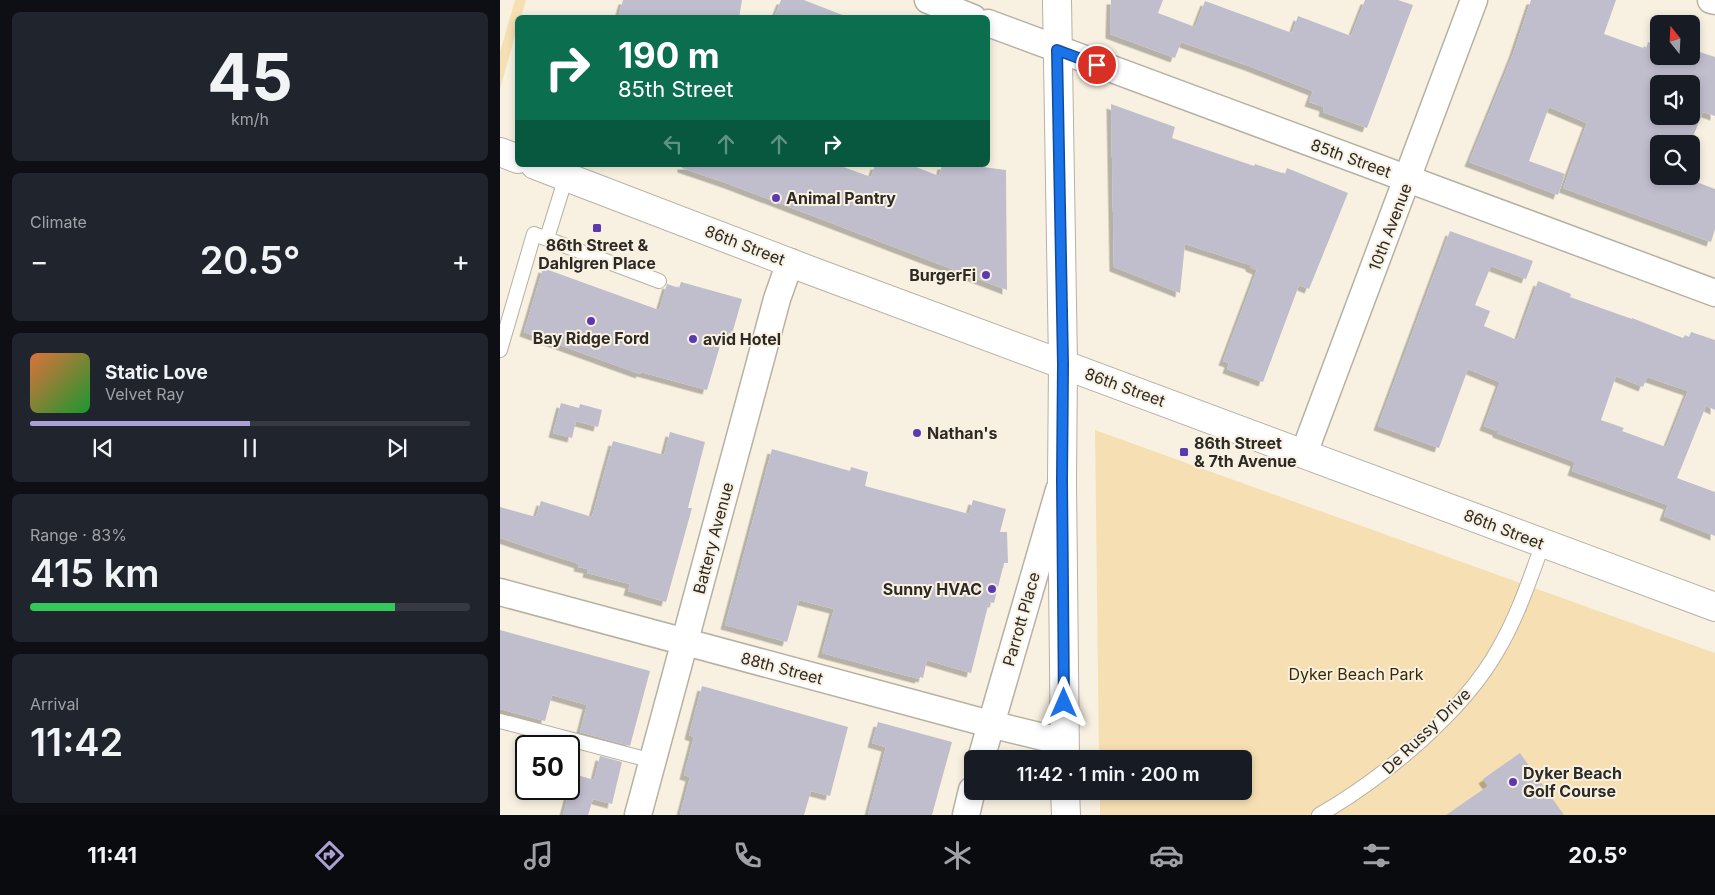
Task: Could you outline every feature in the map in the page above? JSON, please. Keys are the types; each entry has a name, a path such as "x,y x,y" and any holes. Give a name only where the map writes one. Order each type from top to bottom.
{"main road":[{"path":"1057,0 1063,364 1062,480 1065,750"},
{"path":"500,152 515,157"},
{"name":"86th Street","path":"540,167 1715,607"},
{"path":"1065,800 1066,815"}],"street":[{"path":"928,0 966,15"},
{"name":"10th Avenue","path":"1304,454 1474,0"},
{"path":"1711,0 1715,1"},
{"name":"85th Street","path":"990,24 1715,293"},
{"name":"Battery Avenue","path":"638,815 777,299 790,262"},
{"name":"Parrott Place","path":"983,750 1062,480"},
{"name":"88th Street","path":"500,592 990,724 1065,750"},
{"path":"966,815 970,800"}],"lane":[{"path":"547,238 566,177"},
{"path":"500,350 534,234 659,281"},
{"name":"De Russy Drive","path":"1319,815 1378,777 1432,730 1469,692 1499,649 1522,601 1542,543"},
{"path":"500,721 653,761"}],"green space":[{"path":"515,0 526,0 522,15 515,15 515,36 500,89 500,52"},
{"name":"Dyker Beach Park","path":"1095,430 1715,653 1715,815 1100,815 1100,800 1252,800 1252,750 1099,750"}],"building":[{"path":"623,0 742,0 740,15 619,15"},
{"path":"781,0 804,0 842,15 775,15"},
{"path":"1111,0 1163,0 1158,13 1195,27 1205,1 1292,33 1298,16 1351,36 1365,0 1398,0 1413,5 1367,128 1323,112 1324,107 1309,102 1313,91 1249,66 1181,42 1175,58 1110,34"},
{"path":"1531,0 1616,0 1604,34 1646,49 1648,42 1650,43 1650,65 1700,65 1700,52 1715,57 1715,116 1703,112 1700,119 1700,75 1650,75 1650,125 1698,125 1694,135 1650,135 1650,185 1700,185 1700,183 1715,189 1715,229 1711,242 1563,188 1587,123 1549,107 1529,161 1565,174 1558,195 1469,162 1513,54"},
{"path":"1111,104 1175,127 1172,138 1254,166 1255,164 1285,174 1287,168 1348,193 1309,289 1299,285 1263,382 1227,369 1229,363 1223,361 1257,270 1250,267 1250,265 1185,244 1180,293 1114,267"},
{"path":"844,167 871,177 874,167 916,167 939,176 941,167 983,167 1006,170 1007,290 729,184 682,168"},
{"path":"1450,231 1533,261 1526,279 1491,266 1475,305 1490,311 1484,326 1517,340 1538,281 1571,294 1570,297 1683,338 1685,335 1689,337 1691,332 1715,340 1715,410 1706,406 1677,478 1715,492 1715,536 1664,516 1668,505 1572,471 1575,462 1497,433 1497,431 1484,426 1500,382 1468,369 1439,448 1378,426","holes":["1616,376 1643,387 1647,377 1688,391 1666,447 1622,431 1624,428 1601,420"]},
{"path":"543,268 659,310 667,284 679,288 681,282 742,299 732,334 724,332 707,390 641,372 640,374 524,332"},
{"path":"561,403 579,408 580,404 602,410 598,427 576,421 572,438 553,433"},
{"path":"670,432 705,442 688,508 692,508 666,602 628,591 630,584 587,573 588,569 578,567 579,564 500,538 500,507 536,517 541,501 592,517 613,441 664,455"},
{"path":"772,449 850,471 851,467 868,472 865,486 969,514 973,500 1006,509 1000,532 1007,532 1008,563 1004,563 994,603 989,602 971,673 927,660 923,678 920,677 919,679 822,653 834,609 799,600 787,642 725,625"},
{"path":"500,630 650,671 630,746 580,732 587,705 552,695 545,721 500,709"},
{"path":"702,686 848,727 830,796 811,791 804,815 680,815 690,777 684,775 694,737 689,735"},
{"path":"878,722 952,742 932,815 868,815 886,747 872,743"},
{"name":"Dyker Beach Golf Course","path":"1520,753 1564,815 1446,815 1488,786 1483,779"},
{"path":"600,756 622,762 612,804 593,799 588,815 563,815 567,800 580,800 580,776 594,780"}],"place":[{"name":"Animal Pantry","path":"776,198"},
{"name":"86th Street & Dahlgren Place","path":"597,228"},
{"name":"BurgerFi","path":"986,275"},
{"name":"Bay Ridge Ford","path":"591,321"},
{"name":"avid Hotel","path":"693,339"},
{"name":"Nathan's","path":"917,433"},
{"name":"86th Street & 7th Avenue","path":"1184,452"},
{"name":"Sunny HVAC","path":"992,589"},
{"name":"Dyker Beach Golf Course","path":"1513,782"}],"route":[{"path":"1064,703 1063,364 1057,50 1097,65"}]}
